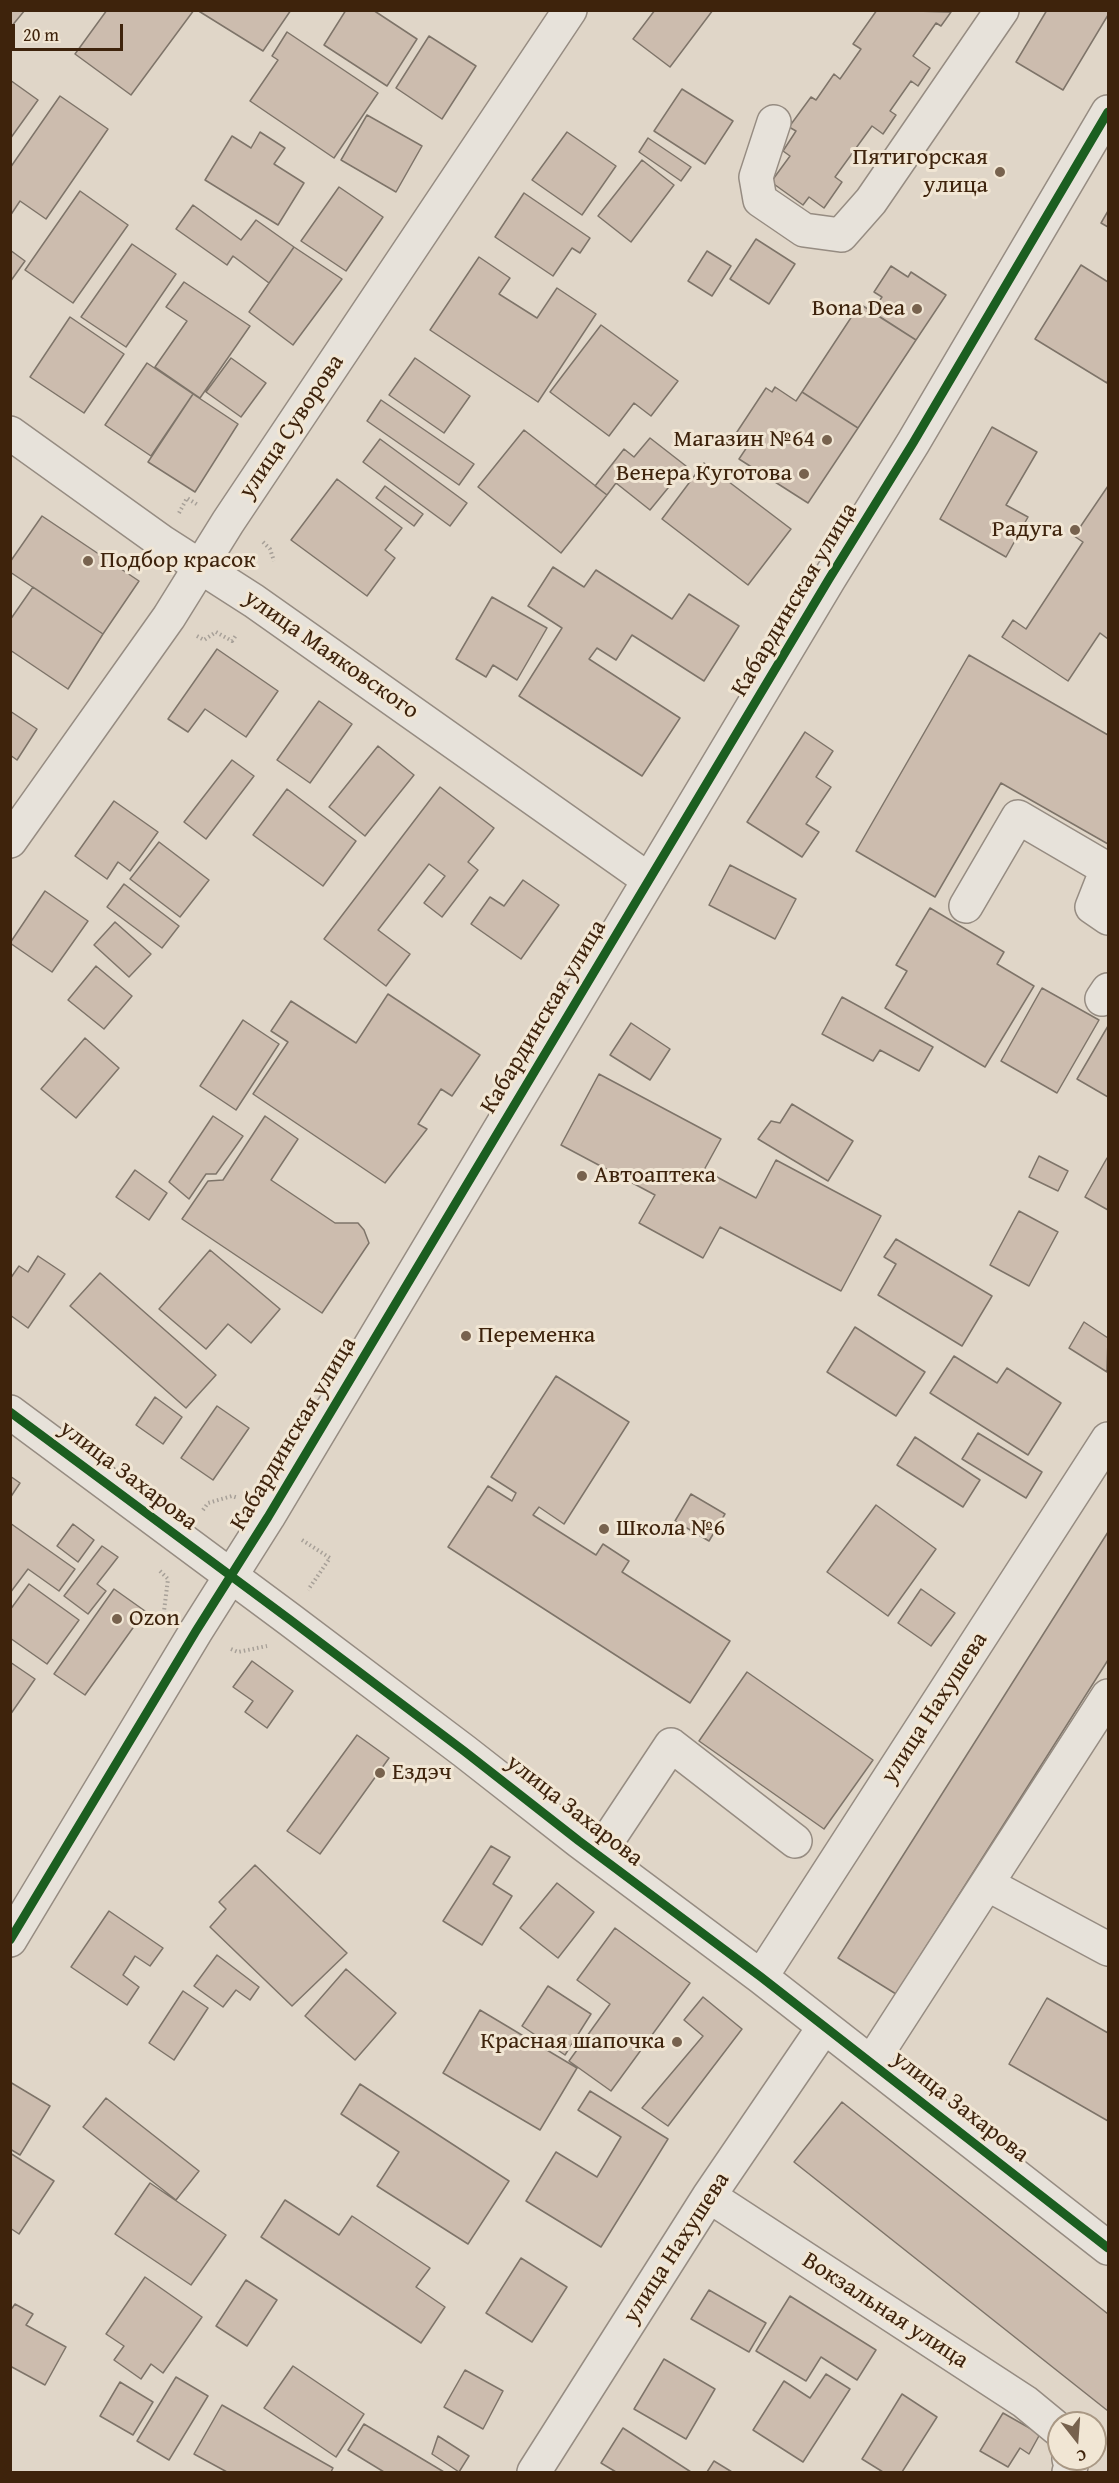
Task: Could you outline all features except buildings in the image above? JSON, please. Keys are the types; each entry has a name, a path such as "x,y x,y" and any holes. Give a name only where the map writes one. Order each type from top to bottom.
{"street":[{"name":"улица Суворова","path":"10,841 169,617 228,522 570,10"},
{"path":"774,122 756,177 759,200 804,230 841,235 871,201 1002,10"},
{"name":"Кабардинская улица","path":"10,1940 886,488 1108,112"},
{"name":"улица Маяковского","path":"10,433 162,542 254,601 649,880"},
{"path":"966,906 1018,817 1107,869 1092,907 1108,918"},
{"name":"улица Захарова","path":"10,1412 464,1751 761,1977 1108,2248"},
{"name":"улица Нахушева","path":"761,1977 1098,1476 1108,1439"},
{"path":"871,2063 1108,1696"},
{"path":"598,1855 671,1745 795,1841"},
{"path":"987,1884 1108,1949"},
{"name":"улица Нахушева","path":"534,2472 709,2196 824,2026"},
{"name":"Вокзальная улица","path":"709,2196 1025,2402 1047,2420"}],"path":[{"path":"179,513 187,498 202,507"},
{"path":"263,542 270,549 274,561"},
{"path":"195,635 204,640 216,632 232,641 237,634"},
{"path":"202,1512 208,1503 232,1497 242,1499"},
{"path":"302,1540 330,1558 308,1591"},
{"path":"164,1565 160,1571 168,1579 164,1612 171,1617"},
{"path":"231,1649 238,1652 271,1645"}],"cycle path":[{"path":"10,1940 196,1631 268,1517 829,579 913,443 1108,112"},
{"path":"10,1412 289,1619 761,1977 1108,2248"}],"place":[{"name":"Пятигорская улица","path":"1000,172"},
{"name":"Bona Dea","path":"917,309"},
{"name":"Магазин №64","path":"827,440"},
{"name":"Венера Куготова","path":"804,474"},
{"name":"Радуга","path":"1075,530"},
{"name":"Подбор красок","path":"88,561"},
{"name":"Автоаптека","path":"582,1176"},
{"name":"Переменка","path":"466,1336"},
{"name":"Школа №6","path":"604,1529"},
{"name":"Ozon","path":"117,1619"},
{"name":"Ездэч","path":"380,1773"},
{"name":"Красная шапочка","path":"677,2042"}]}
